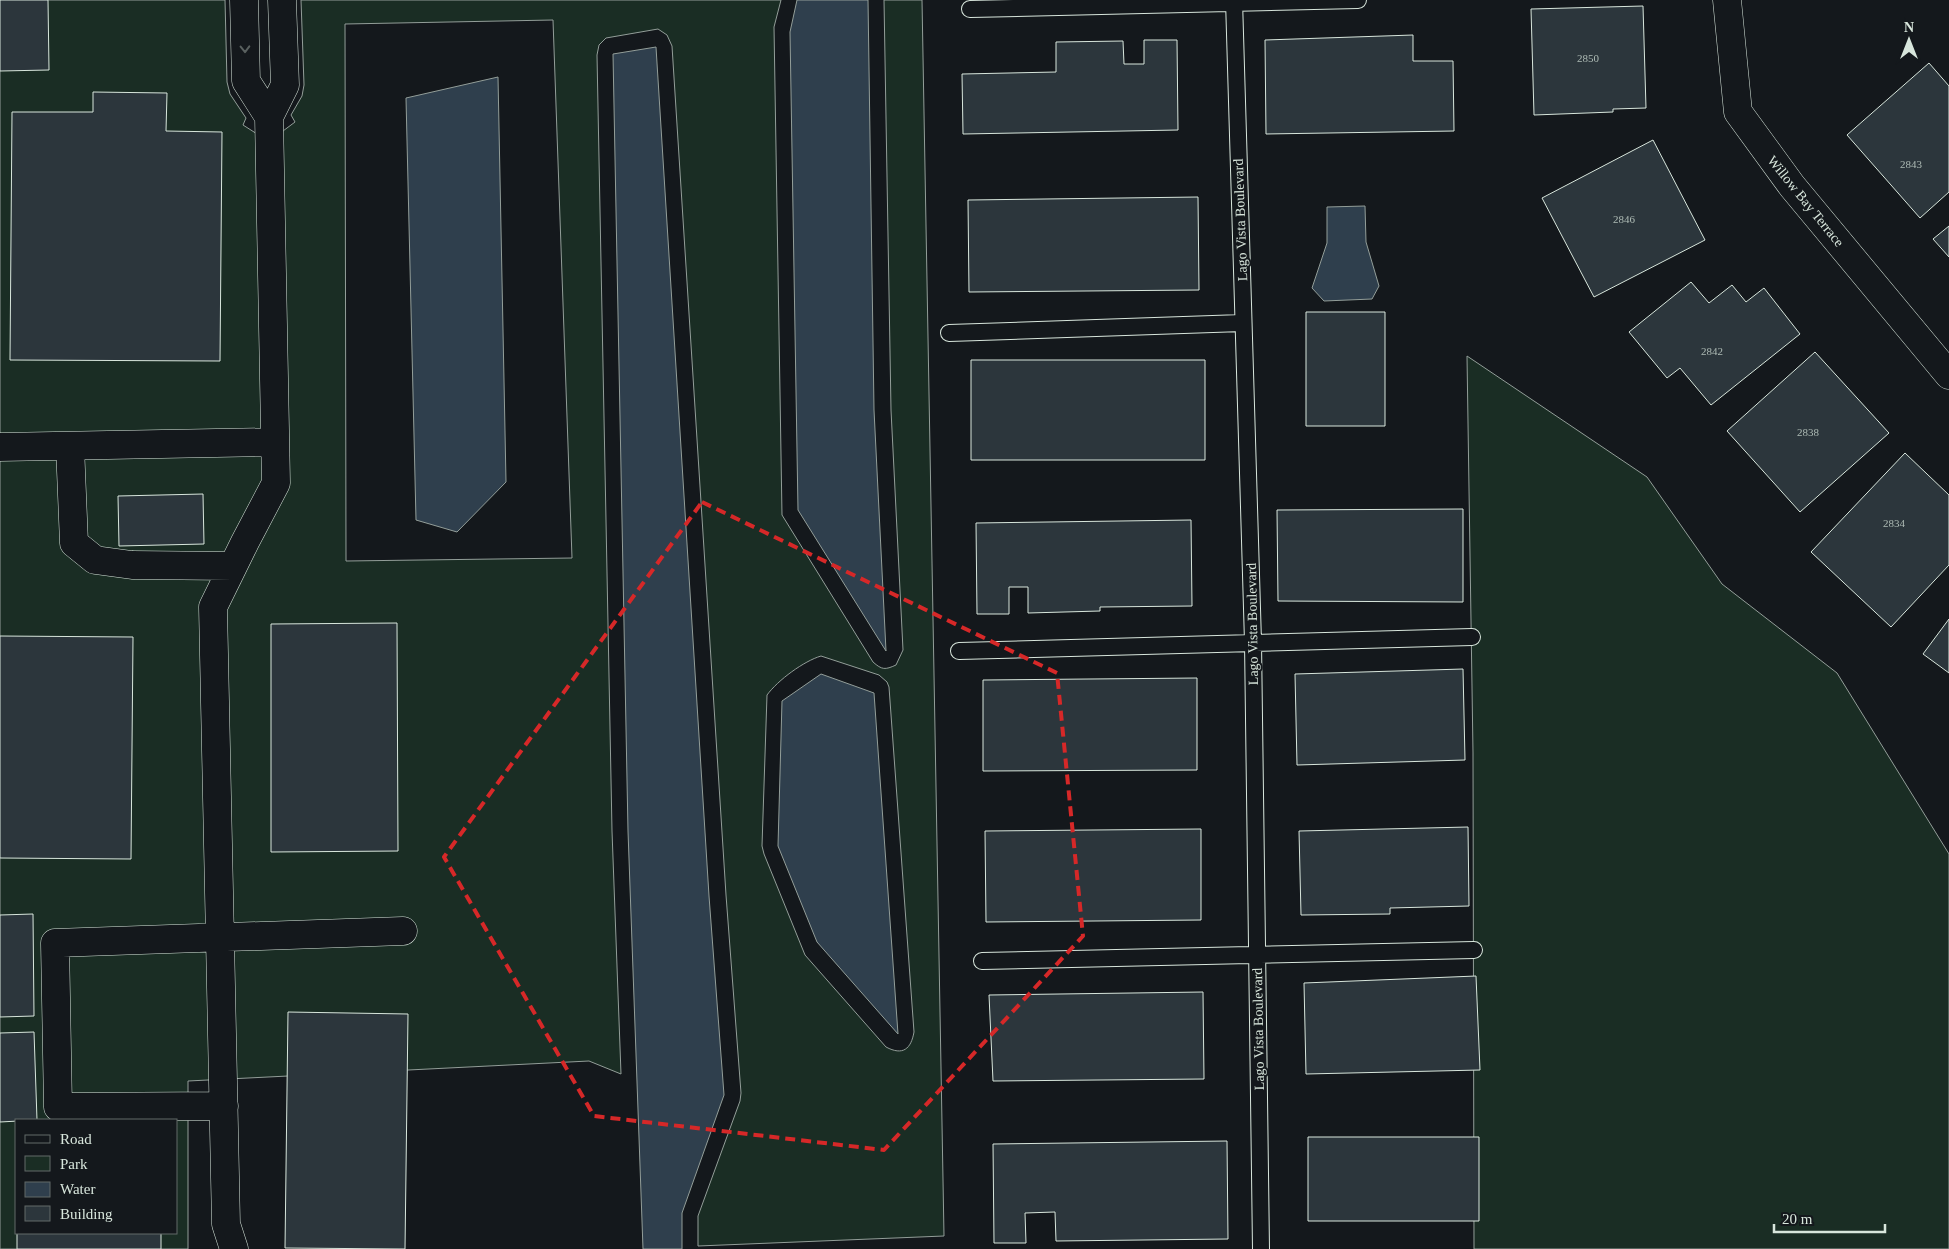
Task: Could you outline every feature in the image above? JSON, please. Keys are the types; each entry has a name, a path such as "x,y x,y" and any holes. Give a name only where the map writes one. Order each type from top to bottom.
{"street":[{"path":"244,0 246,81 269,117"},
{"path":"234,1249 226,1224 213,607 276,483 269,117 285,85 282,0"},
{"name":"Willow Bay Terrace","path":"1727,0 1738,112 1792,186 1949,375"},
{"path":"0,447 276,442"},
{"path":"70,446 74,543 95,560 132,565 233,566"},
{"path":"224,1106 58,1108 55,942 402,931"}],"lane":[{"path":"970,9 1234,1 1358,0"},
{"name":"Lago Vista Boulevard","path":"1234,1 1242,323 1253,642 1260,1249"},
{"path":"949,333 1242,323"},
{"path":"959,651 1472,637"},
{"path":"982,961 1474,950"}],"highlighted area":[{"path":"702,502 1057,673 1083,936 884,1150 594,1116 444,857"}],"green space":[{"path":"0,0 225,0 227,82 230,94 246,118 243,125 276,146 283,131 295,122 291,115 302,96 304,85 301,0 781,0 774,27 782,515 873,662 879,667 889,668 896,665 903,650 891,410 884,0 922,0 944,1236 698,1246 698,1216 740,1101 741,1093 726,895 672,46 667,35 658,29 606,38 599,45 597,55 612,831 621,1074 589,1061 188,1081 188,1249 0,1249","holes":["553,20 572,558 346,561 345,24","821,656 879,675 887,682 889,687 914,1032 911,1043 902,1051 886,1047 805,955 762,846 767,695 784,677 814,658"]},
{"path":"1467,356 1647,477 1722,584 1837,673 1949,854 1949,1249 1474,1249 1473,753"}],"water":[{"path":"797,0 868,0 874,410 886,651 798,510 790,32"},
{"path":"656,47 709,896 724,1095 682,1213 682,1249 643,1249 628,831 613,54"},
{"path":"498,77 506,482 457,532 416,520 406,98"},
{"path":"1365,206 1366,242 1379,286 1372,299 1324,301 1312,288 1327,243 1327,207"},
{"path":"821,674 874,693 898,1034 817,942 778,846 782,701"}],"building":[{"path":"0,0 48,0 49,70 0,71"},
{"path":"1643,6 1646,108 1613,109 1613,112 1534,115 1531,9"},
{"path":"1413,35 1413,61 1453,61 1454,131 1266,134 1265,40"},
{"path":"1144,40 1177,40 1178,130 963,134 962,74 1056,72 1056,42 1123,41 1124,64 1144,64"},
{"path":"1929,63 1949,86 1949,192 1920,218 1847,135"},
{"path":"93,92 167,93 166,131 222,132 220,361 10,360 12,112 93,112"},
{"path":"1653,140 1705,240 1594,297 1542,198"},
{"path":"1198,197 1199,290 969,292 968,200"},
{"path":"1949,226 1949,257 1933,239"},
{"path":"1691,282 1709,303 1732,285 1746,302 1764,288 1800,334 1711,405 1680,368 1667,378 1629,332"},
{"path":"1306,312 1385,312 1385,426 1306,426"},
{"path":"1815,352 1889,433 1800,512 1727,431"},
{"path":"971,360 1205,360 1205,460 971,460"},
{"path":"1905,453 1949,495 1949,565 1891,627 1811,552"},
{"path":"203,494 204,544 119,546 118,496"},
{"path":"1463,509 1463,602 1278,601 1277,510"},
{"path":"1191,520 1192,606 1100,607 1100,611 1028,613 1028,587 1009,587 1009,614 977,614 976,523"},
{"path":"1949,619 1949,673 1923,654"},
{"path":"397,623 398,851 271,852 271,624"},
{"path":"0,636 133,637 131,859 0,858"},
{"path":"1463,669 1465,760 1297,765 1295,674"},
{"path":"1197,678 1197,770 983,771 983,680"},
{"path":"1468,827 1469,906 1390,908 1390,914 1301,915 1299,831"},
{"path":"1201,829 1201,920 986,922 985,831"},
{"path":"33,914 34,1016 0,1017 0,915"},
{"path":"1476,976 1480,1070 1306,1074 1304,983"},
{"path":"1203,992 1204,1079 993,1081 989,995"},
{"path":"288,1012 408,1014 405,1249 285,1248"},
{"path":"34,1032 37,1119 15,1119 15,1121 0,1122 0,1033"},
{"path":"1308,1137 1479,1137 1479,1221 1308,1221"},
{"path":"1227,1141 1228,1239 1056,1241 1055,1212 1025,1213 1026,1243 994,1243 993,1144"},
{"path":"17,1234 161,1234 161,1249 17,1249"}]}
